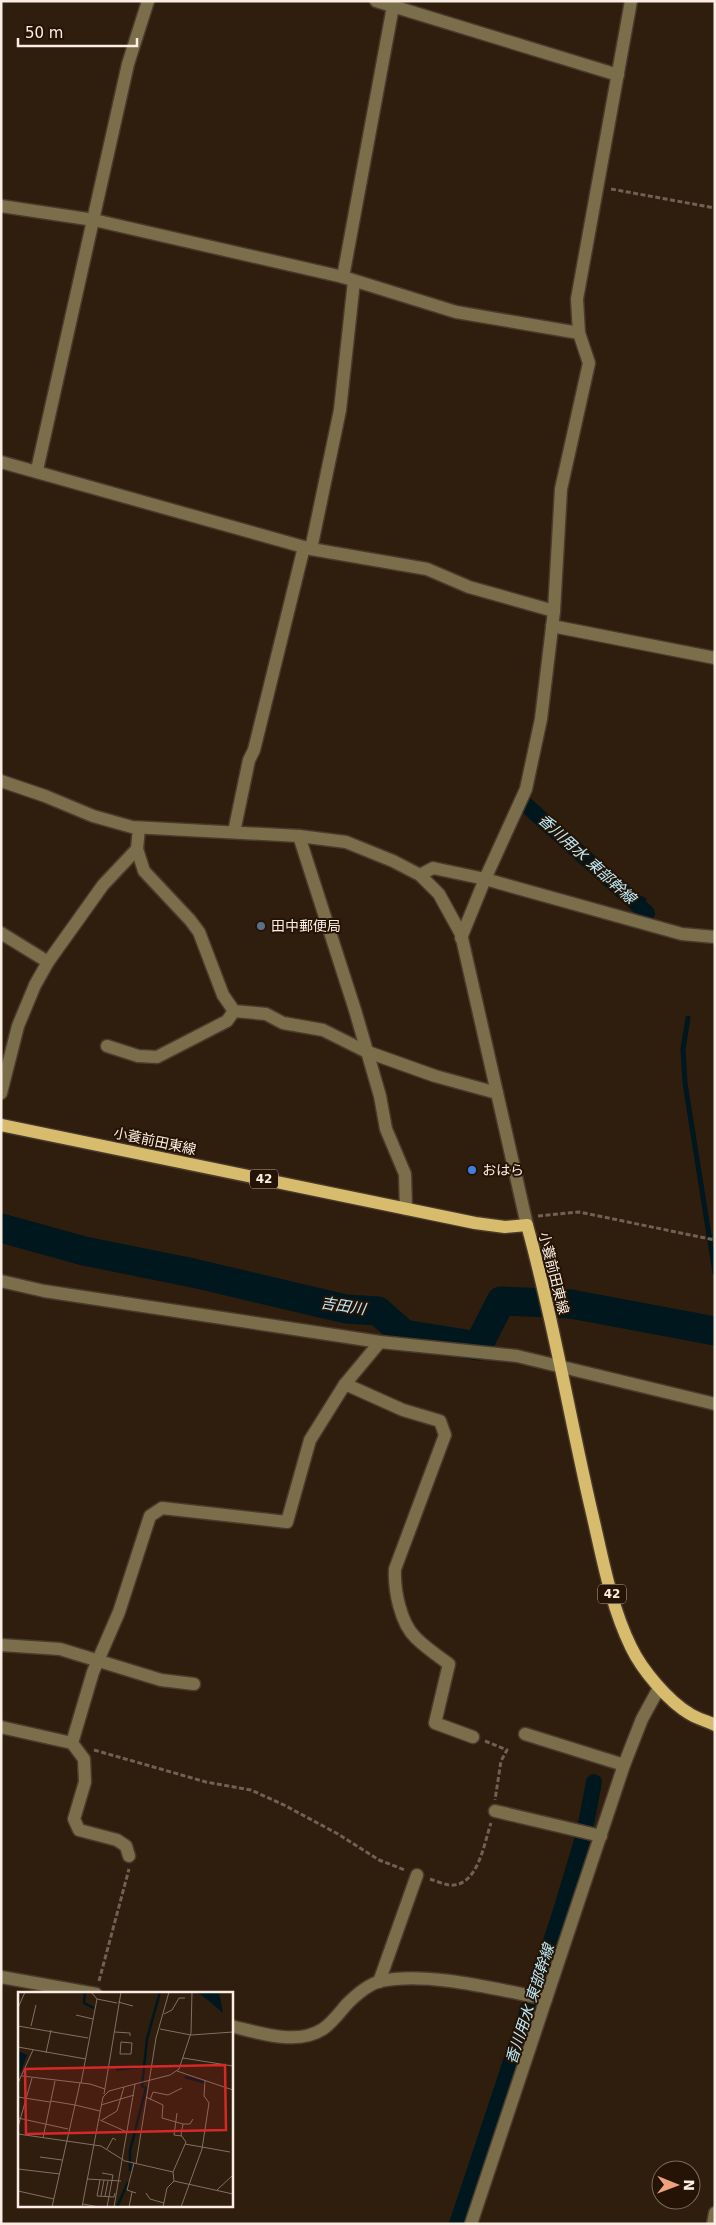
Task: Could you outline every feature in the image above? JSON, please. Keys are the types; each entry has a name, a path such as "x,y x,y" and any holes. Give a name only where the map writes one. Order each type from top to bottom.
{"main road":[{"name":"小蓑前田東線","path":"1,1125 475,1223 505,1227 526,1221 558,1349 572,1424 604,1564 618,1614 631,1648 659,1688 690,1714 715,1725"}],"street":[{"path":"37,470 128,64 148,1"},
{"path":"376,1 393,4 618,75"},
{"path":"462,938 485,879 526,789 541,719 554,611 561,490 590,363 579,333 577,299 631,1"},
{"path":"234,832 249,760 254,750 307,548 340,410 349,279 393,4"},
{"path":"1,206 94,220 349,279 456,312 579,333"},
{"path":"1,462 37,470 307,548 427,569 469,587 554,611"},
{"path":"552,626 715,658"},
{"path":"1,781 93,816 139,828 299,836 346,842 394,860 420,875 439,894 452,915 462,938 526,1221"},
{"path":"139,828 137,849 144,871 199,932 223,995 234,1011"},
{"path":"299,836 355,1010 365,1050 380,1096 386,1129 405,1174 406,1209"},
{"path":"1,1093 18,1026 35,985 48,962 103,885 137,849"},
{"path":"420,875 433,868 485,879 682,934 715,937"},
{"path":"1,933 48,962"},
{"path":"234,1011 266,1014 283,1023 323,1030 365,1050 435,1076 497,1093"},
{"path":"107,1046 138,1056 157,1058 227,1021 234,1011"},
{"path":"1,1281 44,1291 380,1342 517,1356 715,1404"},
{"path":"72,1743 93,1672 120,1612 150,1516 162,1508 288,1522 310,1440 345,1384 380,1342"},
{"path":"345,1384 403,1410 440,1421 445,1435 395,1569 394,1588 400,1609 414,1636 449,1664 434,1723 474,1737"},
{"path":"1,1645 60,1650 99,1660 161,1680 194,1684"},
{"path":"471,2224 537,1997 590,1833 624,1765 642,1719 659,1688"},
{"path":"1,1727 72,1743 84,1759 85,1782 74,1819 79,1830 116,1840 126,1846 129,1856"},
{"path":"525,1734 624,1765"},
{"path":"495,1811 590,1833"},
{"path":"379,1982 417,1875"},
{"path":"1,1977 97,1989"},
{"path":"232,2026 264,2034 301,2037 324,2028 358,1993 379,1982 409,1977 477,1986 537,1997"},
{"path":"713,2224 715,2213"}],"path":[{"path":"598,186 715,208"},
{"path":"526,1221 579,1212 715,1240"},
{"path":"72,1743 206,1782 251,1790 284,1805 338,1834 379,1860 417,1875 450,1885 464,1881 476,1870 495,1811 501,1761 507,1750 474,1737"},
{"path":"97,1989 129,1872 129,1856"}],"waterway":[{"name":"香川用水 東部幹線","path":"526,805 647,913"},
{"name":"香川用水 東部幹線","path":"619,888 644,900"},
{"path":"688,1018 683,1049 685,1083 715,1273"},
{"name":"吉田川","path":"1,1228 84,1251 193,1273 346,1309 378,1311 404,1334 478,1346 501,1301 571,1304 715,1331"},
{"name":"香川用水 東部幹線","path":"457,2224 560,1914 584,1834 594,1782"}],"place":[{"name":"田中郵便局","path":"261,926"},
{"name":"おはら","path":"472,1170"}]}
